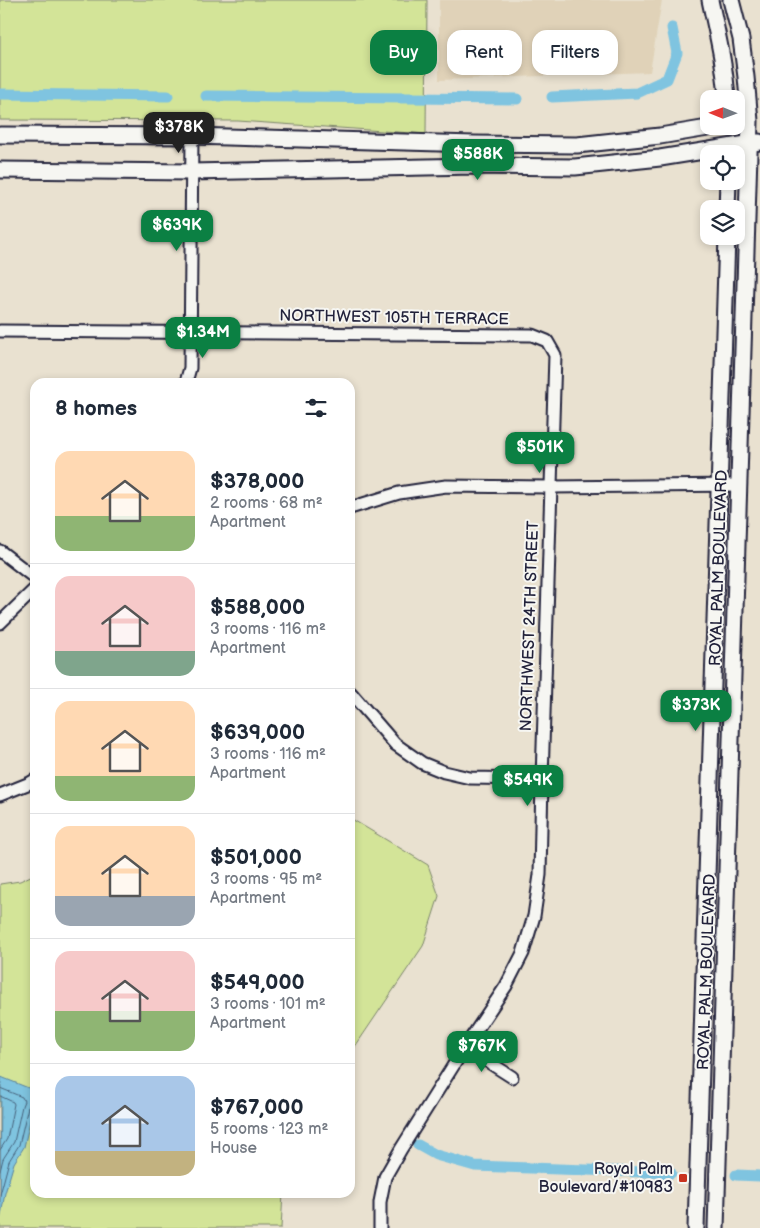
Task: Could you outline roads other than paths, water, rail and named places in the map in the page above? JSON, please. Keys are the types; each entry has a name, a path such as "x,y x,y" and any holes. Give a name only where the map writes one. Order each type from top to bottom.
{"main road":[{"path":"710,0 720,43 727,90"},
{"name":"ROYAL PALM BOULEVARD","path":"716,1228 739,485 755,142 749,121 741,39 731,0"},
{"path":"0,135 192,136 577,145 660,136 700,129"},
{"path":"0,170 191,172 473,166 575,167 700,153"},
{"name":"ROYAL PALM BOULEVARD","path":"696,1228 726,245"}],"street":[{"path":"187,378 190,368 192,136"},
{"name":"NORTHWEST 105TH TERRACE","path":"0,331 532,335 547,341"},
{"name":"NORTHWEST 24TH STREET","path":"380,1228 380,1202 385,1177 465,1047 506,986 522,953 534,916 540,875 555,355 547,341"},
{"path":"355,506 399,493 446,486 739,485"},
{"path":"0,551 30,574"},
{"path":"0,623 30,595"},
{"path":"355,698 395,744 422,762 444,772 470,778 542,779"},
{"path":"0,795 30,783"},
{"path":"465,1047 512,1077"}],"water":[{"path":"1,1077 30,1089 30,1121 24,1147 14,1163 5,1193 0,1221"}],"waterway":[{"path":"552,97 637,93 667,79 677,53 672,28"},
{"path":"0,94 168,96"},
{"path":"206,96 517,99"},
{"path":"418,1145 436,1155 475,1166 671,1173"},
{"path":"736,1175 760,1176"}],"place":[{"name":"Royal Palm Boulevard/#10983","path":"683,1178"}]}
